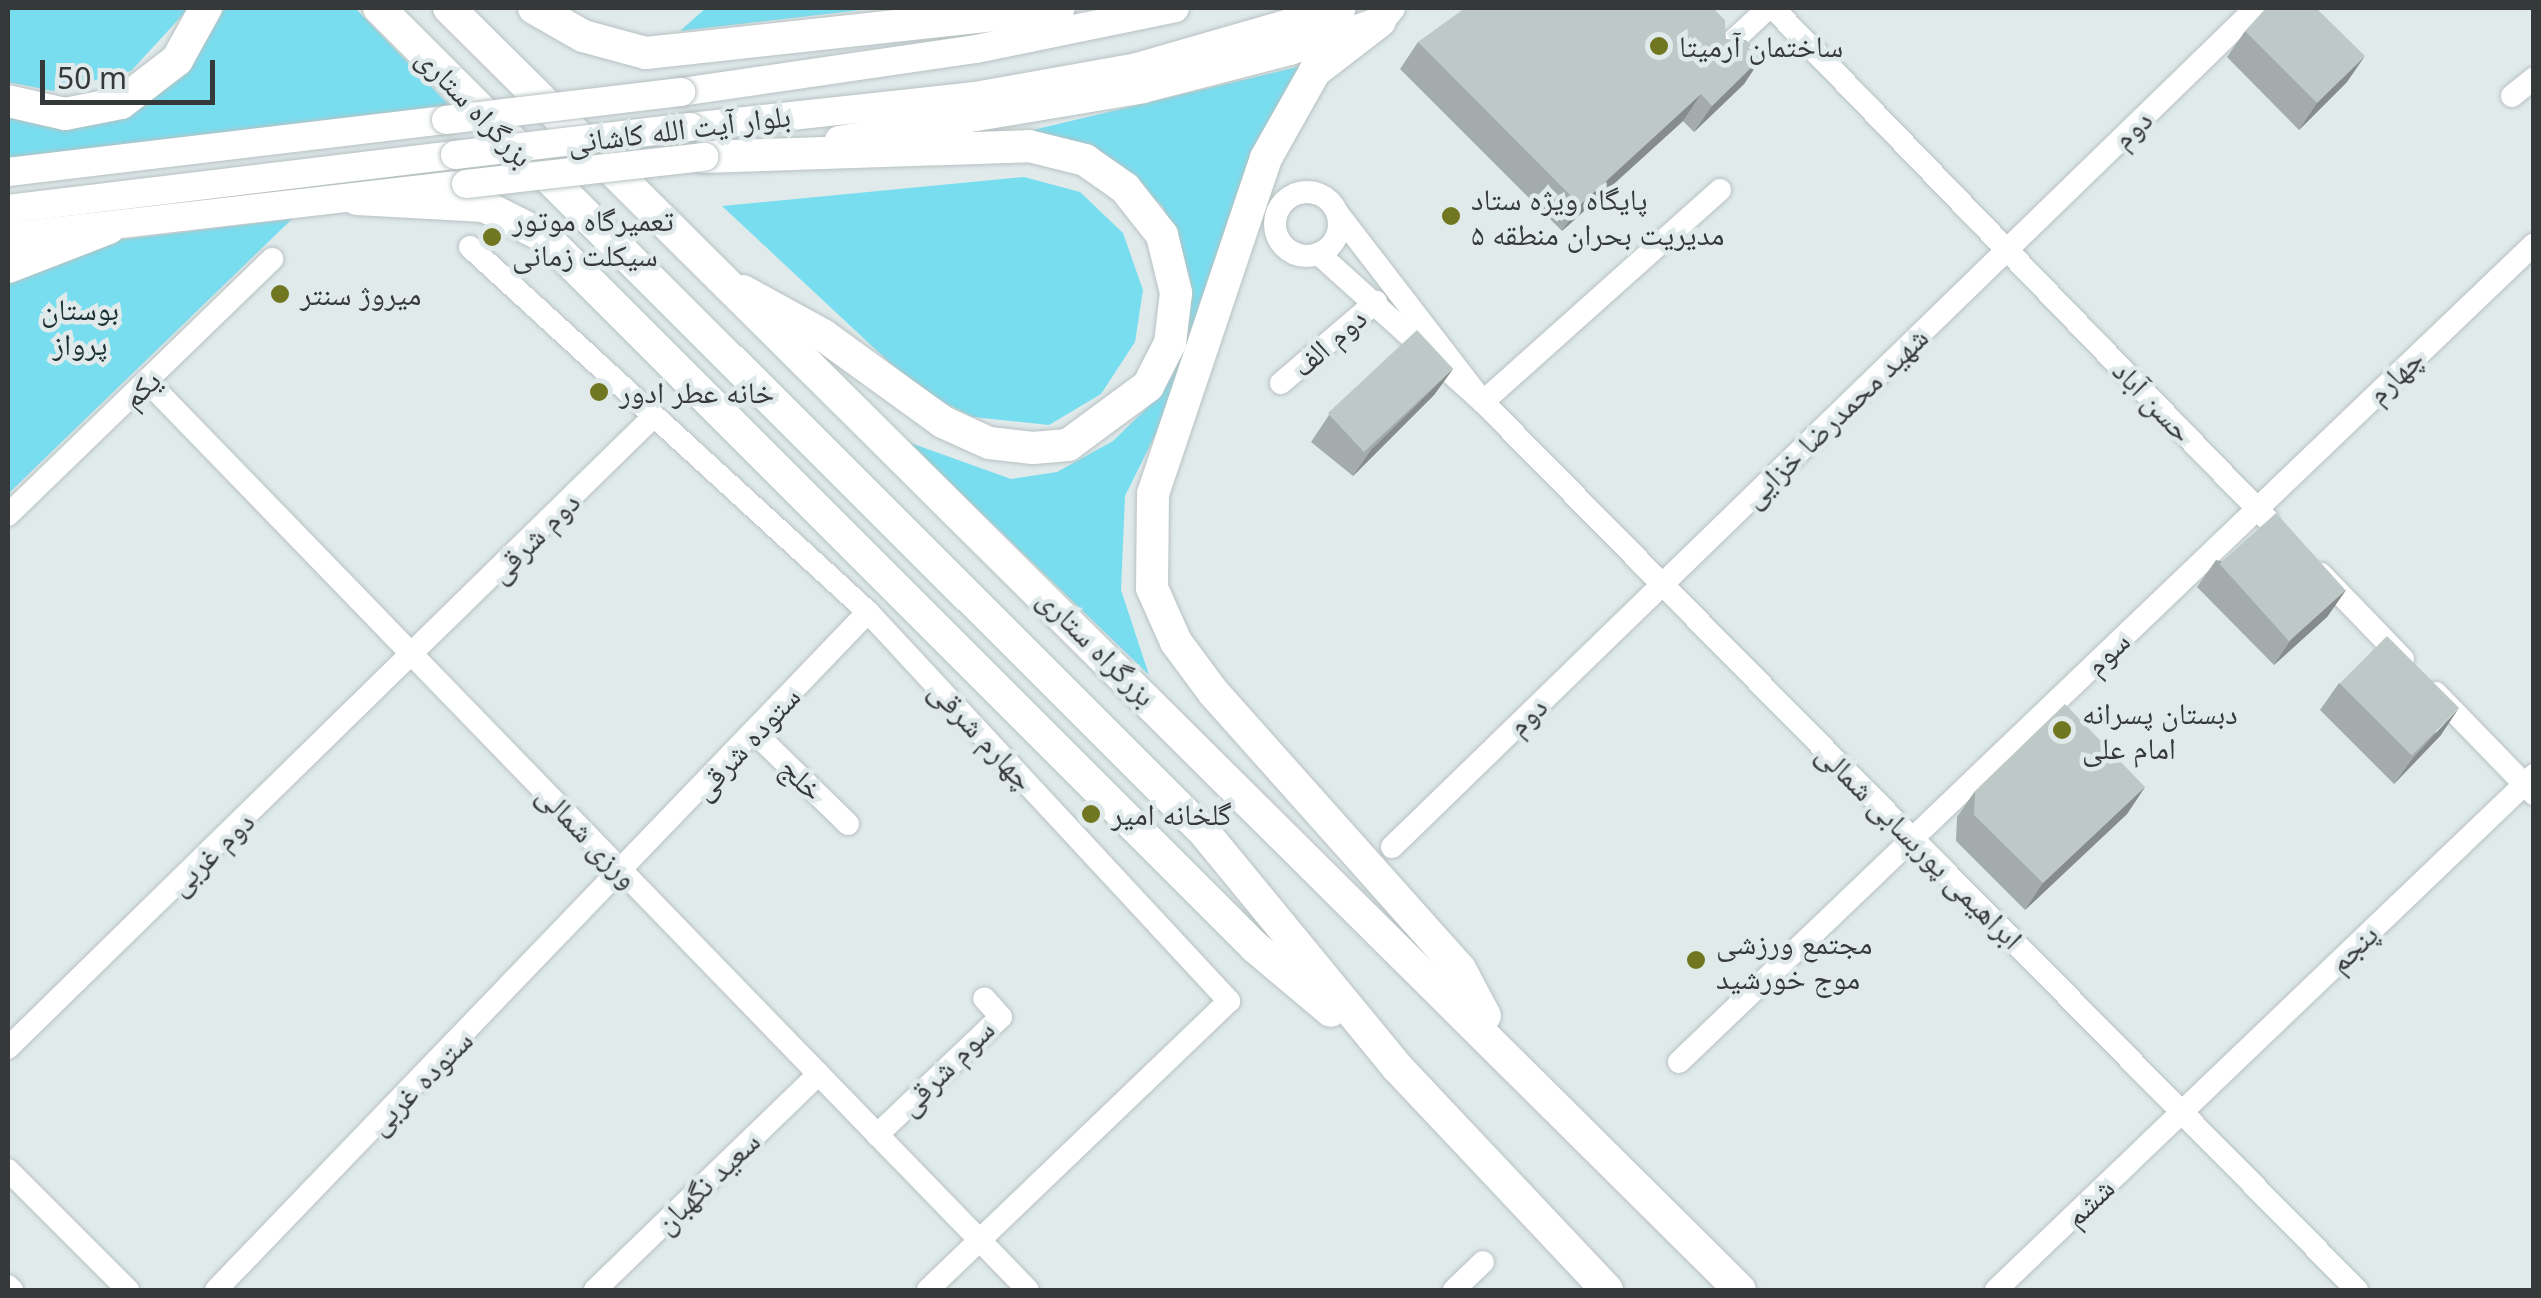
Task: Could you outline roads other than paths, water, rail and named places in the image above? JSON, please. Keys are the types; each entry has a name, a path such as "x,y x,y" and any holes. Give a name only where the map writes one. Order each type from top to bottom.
{"highway":[{"path":"8,102 65,114 121,103 176,60 206,8"},
{"name":"بزرگراه ستاری","path":"379,8 1204,832 1396,1067 1606,1290"},
{"name":"بزرگراه ستاری","path":"449,8 704,271 1498,1042 1740,1290"},
{"path":"538,9 646,53 1059,8"},
{"path":"1385,14 1315,70 1266,158 1153,494 1152,588 1176,642 1214,692 1460,969 1498,1042"},
{"path":"697,142 1029,146 1085,160 1125,188 1162,234 1176,292 1170,342 1148,386 1068,445 1034,448 989,444 942,422 823,335 704,271"},
{"path":"357,199 484,206 545,237 1255,947 1396,1067"},
{"path":"8,267 108,228"}],"main road":[{"name":"بلوار آیت الله کاشانی","path":"8,172 680,92 976,49 1175,8"},
{"name":"بلوار آیت الله کاشانی","path":"8,209 455,155 697,142 1119,70 1342,8"},
{"path":"8,237 466,184 697,142 1044,110 1385,14"}],"street":[{"path":"1718,54 1770,8"},
{"name":"حسن آباد","path":"1770,8 2530,784"},
{"name":"دوم","path":"2007,250 2256,8"},
{"path":"2512,96 2534,78"},
{"path":"1483,402 1720,190"},
{"path":"1307,192 1338,214 1334,242 1319,254 1282,244 1281,205 1307,192"},
{"name":"ابراهیمی پوربسابی شمالی","path":"1338,214 1483,402"},
{"name":"چهارم","path":"2258,508 2534,244"},
{"name":"چهارم شرقی","path":"470,247 868,612 1229,1000 980,1241"},
{"name":"شهید محمدرضا خزایی","path":"1662,584 2007,250"},
{"name":"ابراهیمی پوربسابی شمالی","path":"1319,254 1483,402 2357,1290"},
{"name":"یکم","path":"8,516 272,259"},
{"name":"دوم الف","path":"1281,383 1376,302"},
{"name":"ورزی شمالی","path":"148,382 1028,1290"},
{"name":"دوم شرقی","path":"414,658 653,417"},
{"name":"سوم","path":"1913,839 2258,508"},
{"name":"دوم","path":"1392,847 1662,584"},
{"name":"ستوده شرقی","path":"625,874 868,612"},
{"name":"دوم غربی","path":"8,1048 414,658"},
{"name":"خلج","path":"756,733 848,824"},
{"name":"پنجم","path":"2182,1113 2530,784"},
{"path":"1679,1062 1913,839"},
{"name":"ستوده غربی","path":"216,1290 625,874"},
{"name":"سوم شرقی","path":"877,1135 1001,1017 984,998"},
{"name":"سعید نگهبان","path":"594,1290 818,1074"},
{"name":"ششم","path":"1996,1290 2182,1113"},
{"path":"8,1170 128,1290"},
{"path":"928,1290 980,1241"},
{"path":"1454,1290 1483,1262"}],"place":[{"name":"ساختمان آرمیتا","path":"1659,46"},
{"name":"پایگاه ویژه ستاد مدیریت بحران منطقه ۵","path":"1451,216"},
{"name":"تعمیرگاه موتور سیکلت زمانی","path":"492,237"},
{"name":"میروژ سنتر","path":"280,294"},
{"name":"خانه عطر ادور","path":"599,392"},
{"name":"دبستان پسرانه امام علی","path":"2062,730"},
{"name":"گلخانه امیر","path":"1091,814"},
{"name":"مجتمع ورزشی موج خورشید","path":"1696,960"}],"park label":[{"name":"بوستان پرواز","path":"80,326"}]}
